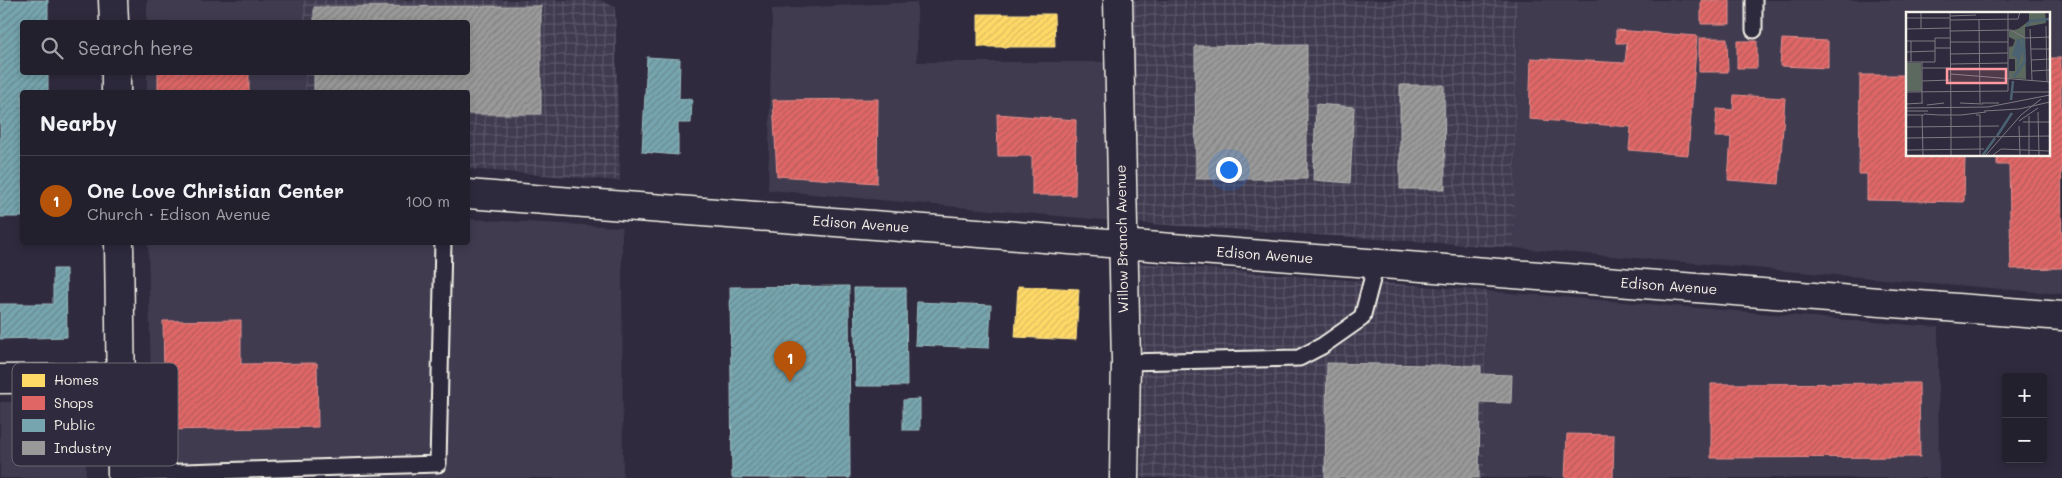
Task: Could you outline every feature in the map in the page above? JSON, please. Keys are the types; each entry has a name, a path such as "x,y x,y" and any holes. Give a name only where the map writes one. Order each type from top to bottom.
{"main road":[{"path":"113,0 114,20"},
{"name":"Willow Branch Avenue","path":"1118,0 1126,362 1124,478"},
{"path":"116,75 116,90"},
{"name":"Edison Avenue","path":"470,194 2062,316"},
{"path":"119,245 121,363"},
{"path":"0,379 12,383"}],"lane":[{"path":"1754,0 1754,30"},
{"path":"122,476 438,464 442,245"},
{"path":"1126,362 1299,358 1322,346 1362,318 1376,264"}],"shaded area":[{"path":"147,0 304,0 304,20 147,20"},
{"path":"304,0 600,0 615,7 620,181 470,169 470,90 305,90 305,75 470,75 470,20 304,20"},
{"path":"1131,0 1517,0 1514,248 1136,223"},
{"path":"1517,0 2062,0 2062,294 1514,248"},
{"path":"917,2 917,62 1133,62 1136,223 768,190 772,9"},
{"path":"147,75 305,75 305,90 147,90"},
{"path":"470,219 622,227 623,478 153,478 153,466 178,466 178,363 151,363 148,245 470,245"},
{"path":"1138,263 1486,291 1484,478 1141,478"},
{"path":"1486,291 1938,327 1939,478 1484,478"},
{"path":"0,402 12,402 12,466 86,466 86,478 0,478"}],"building: Homes":[{"path":"978,14 1054,14 1055,47 978,47"},
{"path":"1018,286 1079,289 1076,340 1015,337"}],"building: Shops":[{"path":"1701,0 1730,0 1730,24 1701,24"},
{"path":"1616,30 1697,36 1688,155 1629,150 1631,127 1529,119 1531,58 1625,63 1627,43 1616,43"},
{"path":"1699,38 1727,38 1728,72 1699,72"},
{"path":"1782,39 1828,41 1828,68 1780,66"},
{"path":"1737,41 1757,41 1757,68 1737,68"},
{"path":"2050,58 2061,58 2062,268 2011,269 2009,165 1997,165 1997,156 2050,156"},
{"path":"158,75 249,75 249,90 158,90"},
{"path":"1860,75 1906,75 1906,156 1965,156 1964,202 1867,200 1867,174 1859,174"},
{"path":"1734,95 1785,98 1779,184 1728,180 1731,137 1715,137 1717,109 1733,110"},
{"path":"878,99 877,183 777,176 773,100"},
{"path":"997,114 1076,120 1075,195 1032,195 1032,156 998,156"},
{"path":"241,320 241,364 317,363 318,427 178,430 178,363 164,363 163,321"},
{"path":"1919,383 1920,457 1711,458 1711,384"},
{"path":"1567,434 1614,435 1613,478 1565,478"}],"building: Public":[{"path":"0,0 48,0 48,20 20,20 20,75 48,75 48,90 20,90 20,217 0,217"},
{"path":"647,57 680,59 679,99 692,99 691,123 678,123 678,155 642,152"},
{"path":"53,269 66,269 67,337 0,339 0,304 53,304"},
{"path":"849,286 850,478 732,478 730,287"},
{"path":"854,288 906,288 907,386 856,386"},
{"path":"917,302 991,305 989,348 915,345"},
{"path":"920,399 920,430 903,430 903,400"}],"building: Industry":[{"path":"541,6 541,114 470,114 470,90 314,90 314,75 470,75 470,20 314,20 314,7"},
{"path":"1307,45 1307,179 1196,179 1195,46"},
{"path":"1400,85 1444,85 1445,189 1400,189"},
{"path":"1316,104 1354,107 1350,183 1313,180"},
{"path":"1327,363 1481,366 1481,374 1512,375 1511,403 1480,402 1479,478 1325,478"}],"place":[{"name":"One Love Christian Center","path":"790,382"}]}
